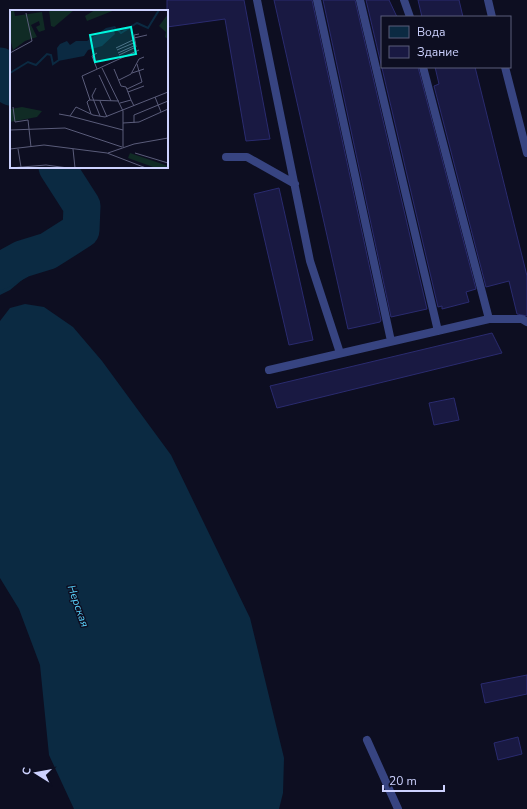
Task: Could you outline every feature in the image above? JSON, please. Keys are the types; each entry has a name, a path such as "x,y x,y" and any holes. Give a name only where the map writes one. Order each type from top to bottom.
{"lane":[{"path":"257,0 310,260 340,353"},
{"path":"317,0 392,341"},
{"path":"360,0 438,331"},
{"path":"404,0 410,16"},
{"path":"488,0 492,16"},
{"path":"423,68 489,319"},
{"path":"505,68 527,153"},
{"path":"226,157 247,157 295,184"},
{"path":"269,370 489,319 522,319 527,322"},
{"path":"367,740 398,809"}],"water":[{"path":"13,255 22,259 28,275 10,290 0,295 0,258"},
{"path":"25,304 44,307 73,327 102,361 171,455 250,618 284,758 283,793 279,809 74,809 49,755 40,665 19,609 0,578 0,321 10,308"}],"building":[{"path":"167,0 244,0 270,139 246,141 225,19 168,27"},
{"path":"274,0 312,0 381,320 380,322 348,329"},
{"path":"323,0 355,0 427,309 391,317"},
{"path":"366,0 389,0 397,16 381,16 381,64"},
{"path":"418,0 459,0 463,16 422,16"},
{"path":"382,68 418,68 476,289 466,292 469,302 442,309 442,306 438,307"},
{"path":"435,68 475,68 527,276 527,316 517,314 509,281 486,287 434,86 439,84"},
{"path":"279,188 313,340 289,345 254,194"},
{"path":"492,333 502,353 277,408 270,386"},
{"path":"454,398 459,420 434,425 429,403"},
{"path":"527,675 527,694 485,703 481,684"},
{"path":"518,737 522,754 498,760 494,743"}],"waterway":[{"name":"Нерская","path":"0,66 10,85"},
{"name":"Нерская","path":"0,271 22,259 48,251 81,230 82,206 58,168"}]}
